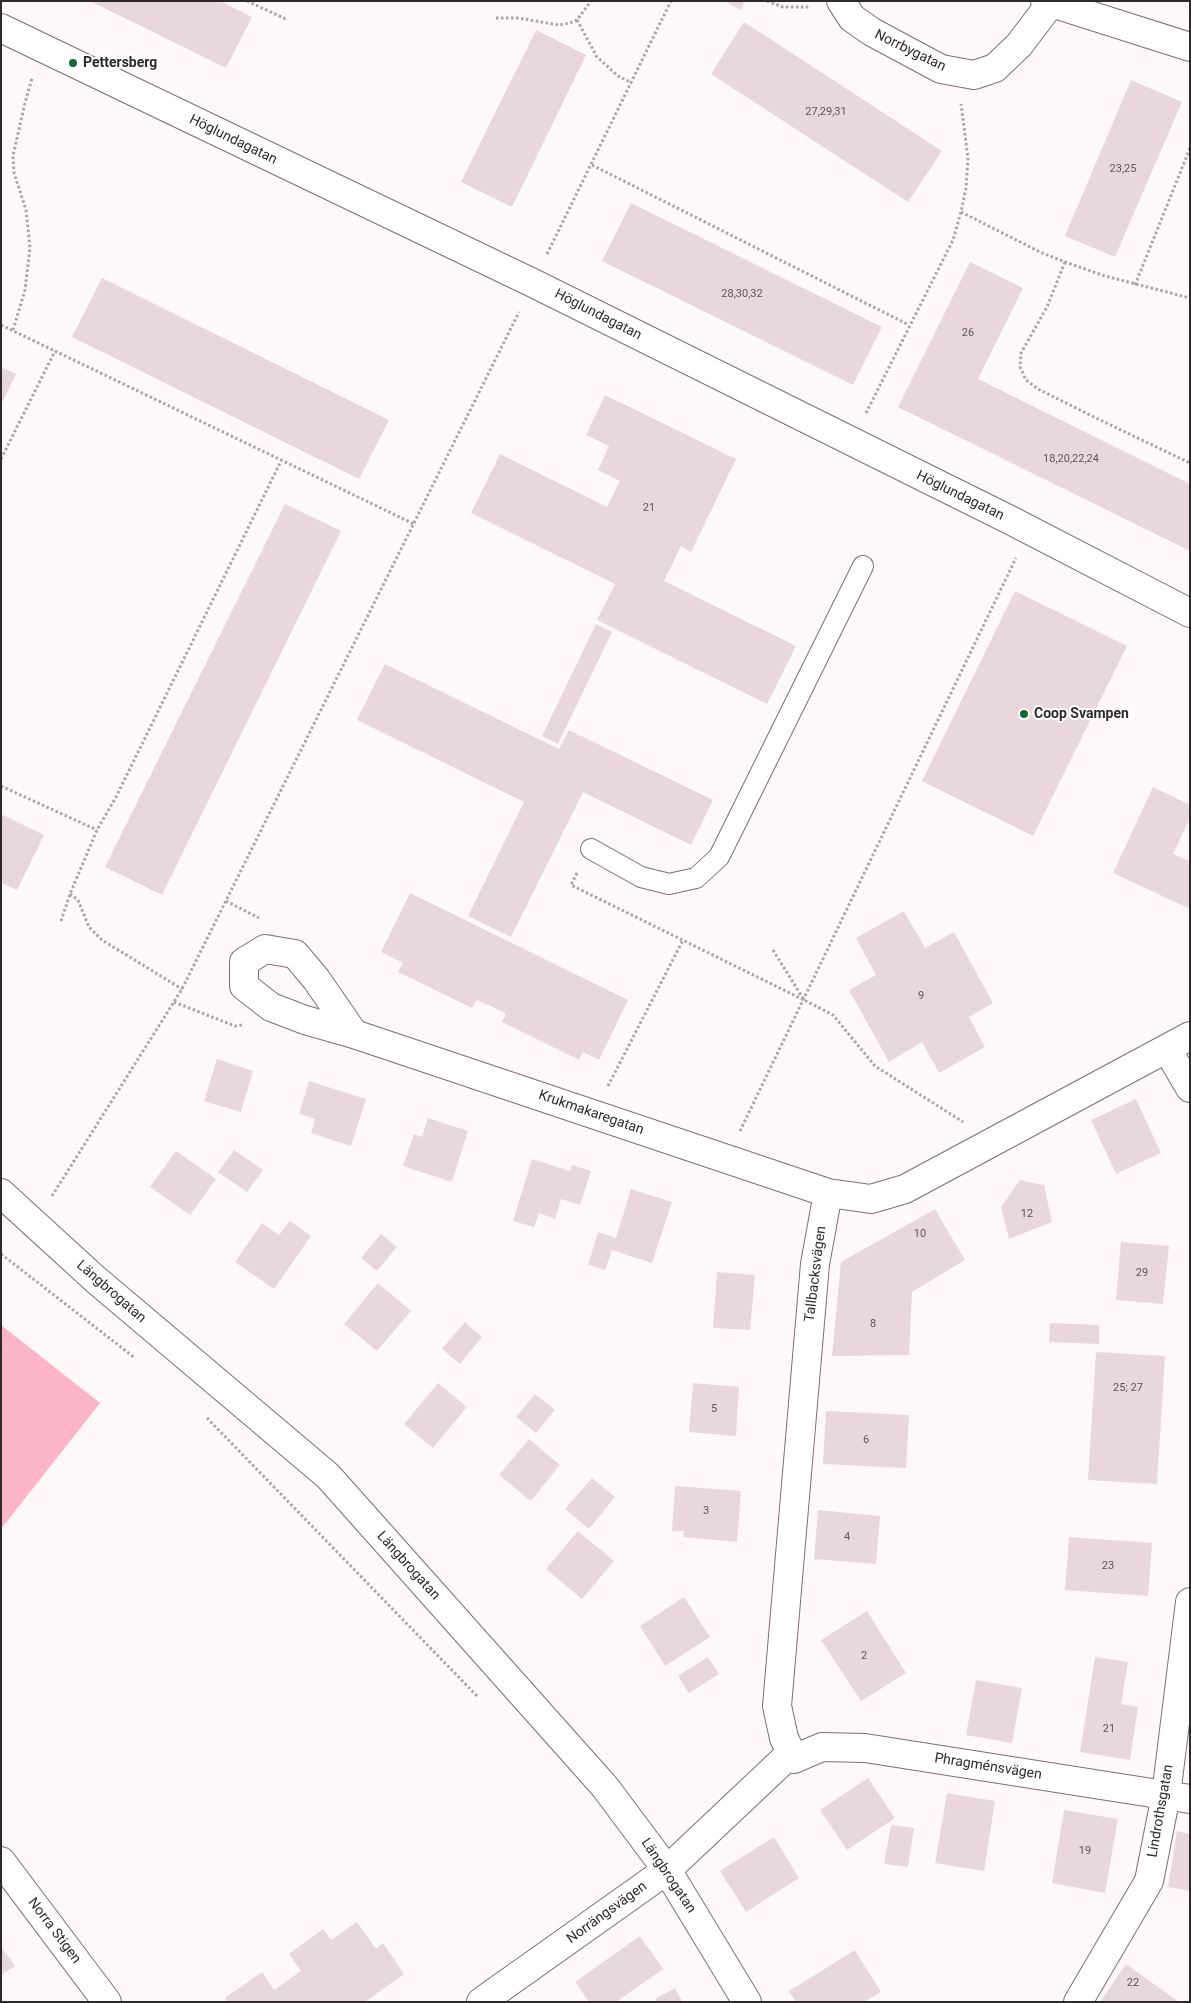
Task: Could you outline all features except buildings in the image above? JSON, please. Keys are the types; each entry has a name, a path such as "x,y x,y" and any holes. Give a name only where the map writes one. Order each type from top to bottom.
{"street":[{"name":"Norrbygatan","path":"842,1 852,18 872,32 941,69 974,75 995,68 1019,45 1048,2 1190,47"},
{"name":"Höglundagatan","path":"1,28 533,283 1030,530 1190,613"},
{"name":"Krukmakaregatan","path":"354,1034 316,979 296,954 265,949 244,962 244,986 271,1007 305,1020 354,1034 828,1193"},
{"path":"828,1193 870,1200 905,1189 1178,1042 1190,1088"},
{"name":"Längbrogatan","path":"1,1193 94,1279 328,1476 605,1787 667,1870 747,2002"},
{"name":"Tallbacksvägen","path":"791,1753 784,1738 777,1706 815,1264 828,1193"},
{"name":"Lindrothsgatan","path":"1078,2002 1149,1881 1178,1797 1190,1602"},
{"name":"Phragménsvägen","path":"791,1753 794,1759 822,1747 865,1748 1178,1797"},
{"name":"Norrängsvägen","path":"481,2002 667,1870 791,1753"},
{"name":"Norra Stigen","path":"1,1861 108,2002"}],"lane":[{"path":"592,849 640,877 668,884 696,878 719,857 863,566"}],"path":[{"path":"247,1 288,20"},
{"path":"496,18 518,18 559,25 577,20 591,1"},
{"path":"29,1219 48,1201 182,989 592,165 671,1"},
{"path":"767,1 783,7 803,8 842,1"},
{"path":"577,20 597,57 618,76 632,83"},
{"path":"13,330 25,290 30,248 26,210 14,173 13,156 24,107 41,48"},
{"path":"851,442 953,240 966,188 968,158 961,102 964,73"},
{"path":"1135,285 1190,148"},
{"path":"592,165 909,325"},
{"path":"961,212 1040,252 1065,262 1135,285 1190,298"},
{"path":"1065,262 1047,307 1021,353 1020,367 1026,380 1038,389 1190,463"},
{"path":"1,325 414,524"},
{"path":"1,459 55,351"},
{"path":"61,921 70,894 97,830 116,796 281,461"},
{"path":"726,1159 1030,530"},
{"path":"1,786 97,830"},
{"path":"592,849 571,884 833,1015 875,1066 993,1142"},
{"path":"70,894 78,900 90,927 102,940 182,989"},
{"path":"593,1114 683,940"},
{"path":"773,950 804,1000"},
{"path":"174,1002 235,1026 248,1024 271,1007"},
{"path":"1,1254 141,1363"},
{"path":"202,1413 479,1698"}],"shaded area":[{"path":"1,1325 100,1403 1,1529"}],"place":[{"name":"Pettersberg","path":"73,63"},
{"name":"Coop Svampen","path":"1024,714"}]}
